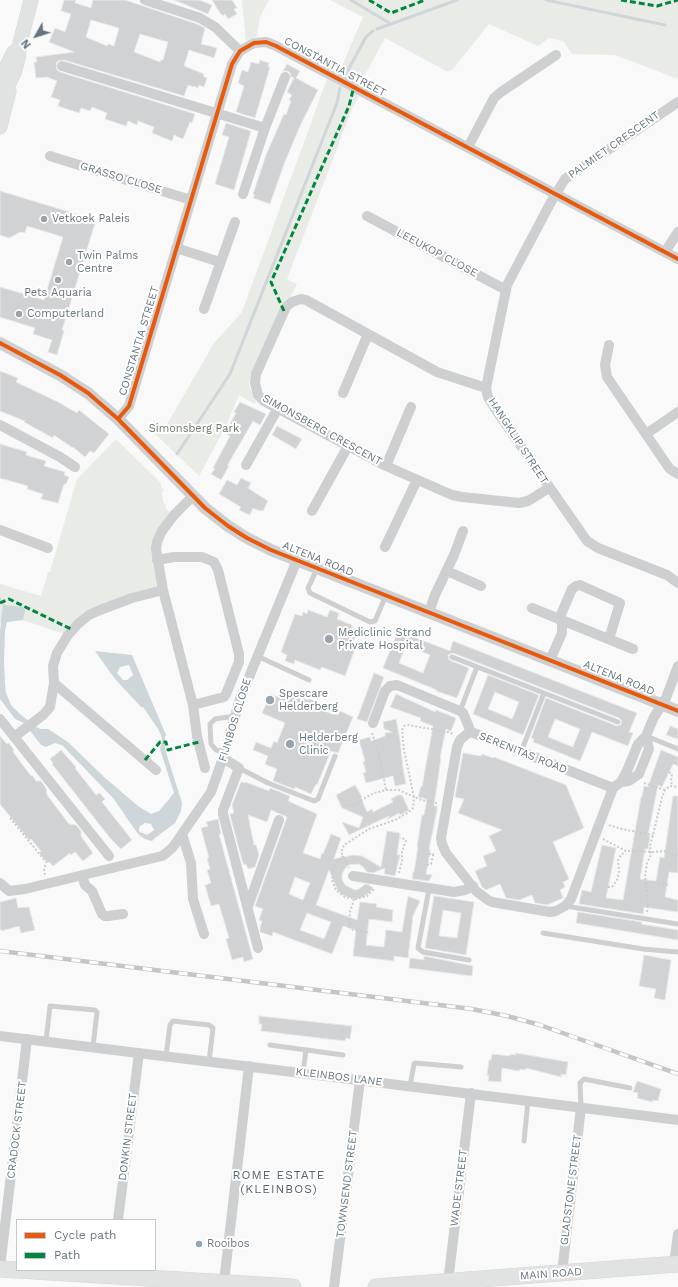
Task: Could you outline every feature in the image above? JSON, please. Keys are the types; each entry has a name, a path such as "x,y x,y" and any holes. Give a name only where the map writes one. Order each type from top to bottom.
{"main road":[{"path":"0,101 5,81 18,59 20,42 31,0"},
{"path":"0,127 5,81"},
{"name":"MAIN ROAD","path":"376,1287 448,1282 511,1282 562,1273 676,1264"},
{"path":"0,1268 16,1270"},
{"path":"49,1271 112,1273 197,1284 293,1287"}],"street":[{"path":"145,0 200,18 215,27 240,51"},
{"name":"CONSTANTIA STREET","path":"118,419 129,406 232,64 244,47 254,43 260,42 271,44 678,259"},
{"path":"468,147 494,98 500,92 556,55"},
{"path":"62,66 265,128"},
{"path":"243,194 265,128 285,77"},
{"name":"PALMIET CRESCENT","path":"556,194 568,176 678,102"},
{"name":"GRASSO CLOSE","path":"50,156 191,200"},
{"name":"HANGKLIP STREET","path":"556,194 509,281 486,388 488,397 549,488 587,541 598,548 667,575 678,583"},
{"name":"LEEUKOP CLOSE","path":"367,216 506,290"},
{"path":"204,309 235,222"},
{"path":"665,252 678,232"},
{"path":"176,248 220,262"},
{"name":"SIMONSBERG CRESCENT","path":"486,388 437,372 306,300 296,300 286,307 256,374 254,383 256,391 261,398 278,408 386,466 448,493 462,497 519,503 528,501 549,488"},
{"path":"343,394 368,334"},
{"name":"ALTENA ROAD","path":"0,343 88,393 118,419 209,511 237,532 271,550 678,711"},
{"path":"609,344 605,365 608,377 667,465 678,474"},
{"path":"386,466 411,407"},
{"path":"246,465 278,408"},
{"path":"646,434 678,412"},
{"path":"0,425 60,457 75,467"},
{"path":"312,511 348,446"},
{"path":"385,547 417,480"},
{"path":"193,496 174,515 162,531 157,542 156,549 163,590 193,705 197,736 205,768"},
{"path":"0,530 48,548"},
{"path":"429,612 463,531"},
{"path":"157,560 174,557 202,557 214,562 218,570 239,654 239,662 224,697 193,705"},
{"name":"FIJNBOS CLOSE","path":"0,883 9,891 14,891 165,854 173,848 211,792 224,755 240,699 256,656 298,560"},
{"path":"447,571 481,586"},
{"path":"559,619 572,589 580,585 620,604 609,639"},
{"path":"14,737 35,722 50,707 54,683 53,666 57,653 68,635 84,618 100,610 163,590"},
{"path":"532,608 633,649"},
{"path":"550,660 562,633 562,623 559,619"},
{"path":"460,740 457,747 441,838 444,849 480,894 492,902 550,912 559,910 565,906 572,896 600,822 617,785 627,771 638,744 646,736 654,717 666,698 678,666"},
{"path":"54,683 156,770"},
{"path":"373,723 385,691 392,685 397,685 460,711 463,713 471,732"},
{"path":"0,719 110,856"},
{"name":"SERENITAS ROAD","path":"460,740 471,732 521,752 617,785"},
{"path":"617,785 634,778 638,774 649,749 646,736"},
{"path":"224,755 239,768 223,810 223,814 258,948"},
{"path":"248,906 278,820"},
{"path":"183,833 190,863 193,899 204,934"},
{"path":"82,874 85,885 92,890 102,914 108,916 123,914"},
{"path":"353,876 429,889 458,892 473,886"},
{"name":"KLEINBOS LANE","path":"0,1036 528,1100 678,1120"},
{"name":"CRADOCK STREET","path":"0,1268 27,1039"},
{"name":"DONKIN STREET","path":"118,1219 138,1053"},
{"path":"225,1285 249,1066"},
{"name":"TOWNSEND STREET","path":"334,1287 360,1080"},
{"name":"WADE STREET","path":"448,1282 471,1094"},
{"name":"GLADSTONE STREET","path":"562,1273 581,1107"},
{"path":"676,1264 678,1234"}],"lane":[{"path":"317,568 308,588 310,593 370,622 375,621 386,596"},
{"path":"256,656 309,680"},
{"path":"452,657 618,722"},
{"path":"460,711 477,667"},
{"path":"521,752 544,693"},
{"path":"224,755 216,750 211,744 210,724 215,719 235,716"},
{"path":"646,736 678,749"},
{"path":"239,768 268,783 314,801 318,799 335,756"},
{"path":"429,889 418,948 423,952 469,960"},
{"path":"565,906 678,924"},
{"path":"543,933 644,949 678,952"},
{"path":"46,1042 50,1006 95,1010 97,1012 93,1047"},
{"path":"166,1056 170,1025 173,1021 209,1024 213,1028 209,1062"},
{"path":"270,1045 342,1055"},
{"path":"303,1073 306,1050"},
{"path":"410,1086 415,1063 461,1067"},
{"path":"581,1107 580,1083 584,1079 630,1088"},
{"path":"524,1141 528,1100"}],"path":[{"path":"373,723 372,733 379,755 386,790"},
{"path":"353,876 342,854 341,849 344,845 369,829 395,820 413,808 414,797 404,750 402,727 408,725 448,732 460,740"},
{"path":"669,772 672,774 672,786"},
{"path":"634,778 665,790"},
{"path":"646,919 648,905 646,884 647,863 651,856 650,846 665,790 672,786 678,788"},
{"path":"346,805 351,806 374,793 386,790 399,790 422,800 447,804"},
{"path":"10,818 46,862 44,870 47,883"},
{"path":"600,822 622,829 653,835"},
{"path":"594,837 601,838 626,851 666,851 678,856"},
{"path":"397,884 402,861 402,851 406,841 405,839 400,838"},
{"path":"429,854 434,854 444,849"},
{"path":"608,887 613,886 617,880 619,872 618,860 626,851"},
{"path":"427,865 431,864 434,854"},
{"path":"646,884 653,883 669,885"},
{"path":"354,899 350,912 349,927 353,930 368,932"}],"green space":[{"path":"242,0 269,0 260,17 257,36 246,41"},
{"path":"330,0 678,0 678,79 615,55 572,54 563,41 549,38 538,46 489,24 450,71 446,71 385,38 360,84 339,73 363,17"},
{"name":"Simonsberg Park","path":"327,79 359,96 352,109 287,279 297,284 290,298 281,306 250,378 250,388 256,400 255,404 239,395 224,430 199,476 151,430 166,426 214,343 242,312"},
{"path":"116,439 161,483 161,487 164,490 162,492 163,502 166,505 165,507 173,516 157,542 162,590 99,610 67,635 23,620 0,623 0,584 41,596 48,572 50,572 77,479"}],"shaded area":[{"path":"0,597 5,605 23,607 25,610 23,620 7,622 5,631 5,684 6,693 11,705 36,727 48,729 68,742 104,777 138,806 151,814 159,811 174,793 160,749 162,740 161,735 143,707 141,707 115,679 95,651 132,655 166,735 165,749 182,803 181,811 175,823 152,841 143,838 138,834 113,798 62,745 55,743 46,747 41,745 24,723 15,719 0,699 0,631 3,605","holes":["129,665 133,675 127,680 123,680 117,673 120,667","145,823 151,824 154,830 147,835 139,831 139,827"]}],"building":[{"path":"64,0 76,0 75,3 91,8 93,0 125,0 205,28 201,44 217,48 214,58 189,50 184,66 204,74 203,76 207,78 204,87 199,85 198,88 188,85 184,96 64,60 58,61 56,64 57,70 60,72 195,114 183,139 174,135 172,141 152,133 154,127 138,121 137,125 128,121 126,126 105,119 107,113 92,107 90,111 81,108 79,113 58,106 60,100 51,97 57,81 47,77 36,78 34,62 37,62 36,57 74,52 49,42 55,28 65,32 71,14 61,11","holes":["91,20 119,28 114,46 108,44 107,46 86,37","140,34 168,42 163,60 160,62 134,52"]},
{"path":"174,0 199,0 212,5 208,14"},
{"path":"212,0 232,0 237,8 234,9 237,14 228,19 225,14 223,16 220,13"},
{"path":"260,60 269,63 268,67 270,67 255,118 236,112 244,86 238,83 242,70 248,72 251,62 259,64"},
{"path":"287,64 300,71 296,78 318,90 300,126 284,164 270,204 253,198 255,195 253,194 266,155 284,114 286,115 291,101 289,100 292,95 287,92 294,78 291,77 288,71 283,71"},
{"path":"226,123 251,131 234,190 215,184 229,137 222,135"},
{"name":"Twin Palms Centre","path":"0,191 96,220 62,330 64,331 57,355 48,352 52,340 33,334 35,328 0,317 0,287 44,300 63,237 27,226 25,233 20,232 9,238 0,235"},
{"path":"0,371 18,378 16,382 77,413 79,410 109,434 94,453 90,451 85,457 73,447 54,435 53,438 24,422 25,421 0,411"},
{"path":"240,402 266,414 260,425 253,421 227,466 229,466 221,480 211,474 215,469 213,468 230,436 225,433"},
{"path":"277,426 302,439 296,449 272,435"},
{"path":"0,444 27,452 26,455 46,461 44,466 65,472 64,475 69,477 66,484 64,484 58,503 41,499 43,494 27,489 28,486 0,478"},
{"path":"241,478 251,483 248,488 268,501 263,511 253,508 250,515 247,514 239,510 241,507 219,494 227,480 237,485"},
{"path":"308,610 327,617 330,610 339,613 337,619 352,625 351,627 358,630 351,647 355,649 345,676 322,667 320,670 295,660 294,664 285,661 287,655 281,652 295,614 302,616 303,612 307,614"},
{"path":"398,631 450,651 453,641 637,713 629,732 633,733 628,746 592,732 580,761 533,742 534,739 531,738 546,698 617,726 621,725 622,721 619,718 453,653 448,655 449,660 469,668 457,698 436,691 437,690 383,668","holes":["406,645 430,655 423,673 399,663","555,719 580,729 573,747 548,737"]},
{"path":"374,673 384,677 367,722 357,719"},
{"path":"488,675 539,695 523,735 473,714","holes":["495,692 519,702 512,719 488,709"]},
{"path":"280,689 308,700 318,702 320,709 334,715 338,715 340,711 353,717 338,753 331,751 317,785 316,784 311,794 295,787 294,789 273,781 277,769 265,764 268,756 253,750 256,742 271,748 274,741 277,743 285,723 262,713 271,694 277,697"},
{"path":"396,694 435,712 436,710 456,718 451,731 446,729 440,758 434,806 437,806 437,810 429,849 430,853 426,874 432,875 429,881 412,879 422,815 424,815 427,799 418,797 421,786 422,787 433,726 420,721 421,718 390,707"},
{"path":"396,719 406,784 395,786 393,776 366,783 363,773 366,772 363,762 365,761 359,740 370,737 371,741 385,736 385,733 392,732 384,729 383,722"},
{"path":"670,726 678,729 678,739 666,735"},
{"path":"0,736 7,744 9,743 14,750 13,752 31,776 32,775 36,781 41,781 46,788 47,795 69,824 76,825 81,831 81,836 93,853 83,861 75,852 71,855 70,853 53,866 49,862 48,863 39,853 41,851 31,839 29,840 0,804"},
{"path":"61,750 76,767 75,768 96,795 100,793 105,799 102,802 132,840 121,849 110,838 52,764 53,763 50,759"},
{"path":"661,750 678,757 678,766 673,764 662,787 658,785 648,835 650,836 648,849 645,849 640,879 656,881 660,857 664,858 673,796 678,796 678,873 669,872 665,897 678,900 678,912 644,907 643,914 579,904 582,890 591,892 602,845 616,848 606,898 623,900 641,797 644,786 648,787"},
{"path":"463,753 481,756 482,754 493,758 494,757 566,785 584,828 553,842 569,879 563,882 565,887 560,890 563,898 547,905 535,903 532,895 519,900 506,898 500,884 486,890 482,887 475,871 487,866 483,856 496,851 489,836 502,830 458,813 464,799 455,797"},
{"path":"241,782 245,782 269,791 270,788 290,796 288,801 317,814 303,853 320,859 331,834 341,838 334,859 353,855 362,856 381,867 387,831 400,833 397,855 400,855 395,876 384,874 385,868 373,873 367,872 359,864 348,865 342,875 345,885 355,890 359,889 365,884 373,888 363,897 355,899 345,896 338,891 329,870 316,905 357,920 360,902 377,904 376,907 393,910 392,922 369,919 366,945 384,947 386,930 402,932 408,896 420,901 413,916 408,958 394,956 394,961 353,956 356,930 343,926 332,954 273,932 272,936 260,932 262,921 259,920 263,909 255,906 287,817 271,810 267,822 248,815 254,845 256,845 259,855 255,867 248,869 242,860 230,815 234,813 232,805","holes":["295,877 310,883 303,900 289,894","307,913 331,922 324,939 300,930"]},
{"path":"355,785 362,797 361,798 367,812 372,809 373,812 393,802 391,799 398,795 402,795 409,810 388,819 389,816 349,835 342,822 359,828 363,817 342,808 336,795"},
{"path":"218,819 221,834 219,834 253,959 244,962 243,957 232,960 226,939 229,938 219,904 211,906 205,885 211,883 207,870 210,869 207,858 209,858 201,828 208,826 206,822"},
{"path":"434,896 474,902 466,955 425,948","holes":["443,910 461,913 457,938 439,936"]},
{"path":"16,898 18,908 29,907 35,930 21,933 19,926 2,931 0,930 0,902"},
{"path":"578,912 642,922 641,924 678,930 678,940 576,923"},
{"path":"644,955 671,960 665,1000 654,998 656,989 639,986"},
{"path":"424,956 473,966 472,976 409,968 410,958 424,960"},
{"path":"259,1016 352,1026 350,1039 346,1038 345,1041 261,1031 262,1024 259,1024"},
{"path":"516,1053 568,1062 566,1075 561,1074 561,1077 526,1068 526,1070 520,1069 519,1071 502,1068 501,1082 488,1081 489,1075 487,1075 489,1060 491,1060 492,1054 510,1056 510,1054 515,1055"},
{"path":"637,1081 661,1089 658,1101 653,1100 652,1102 637,1098 638,1093 633,1092"}],"waterway":[{"path":"351,0 391,24"},
{"path":"377,29 457,0"},
{"path":"546,0 665,25"},
{"path":"346,74 366,37 373,31"},
{"path":"177,454 230,374 337,103 340,88"}],"railway":[{"path":"0,951 472,1009 507,1016 540,1025 678,1074"}],"marked path":[{"path":"369,0 391,13 425,0"},
{"path":"621,0 657,6 678,0"},
{"path":"284,311 271,282 349,106 354,86"},
{"path":"0,603 9,599 73,630"},
{"path":"145,760 160,742 166,742 168,750 199,742"}],"cycle path":[{"path":"118,419 129,406 232,64 240,51 254,43 266,42 276,46 678,259"},
{"path":"0,343 60,375 88,393 118,419 205,508 228,526 247,538 271,550 678,711"}],"place":[{"name":"Vetkoek Paleis","path":"44,219"},
{"name":"Twin Palms Centre","path":"69,262"},
{"name":"Pets Aquaria","path":"58,280"},
{"name":"Computerland","path":"19,314"},
{"name":"Mediclinic Strand Private Hospital","path":"329,639"},
{"name":"Spescare Helderberg","path":"270,700"},
{"name":"Helderberg Clinic","path":"290,744"},
{"name":"Rooibos","path":"199,1244"}],"district":[{"name":"ROME ESTATE (KLEINBOS)","path":"279,1182"}]}
